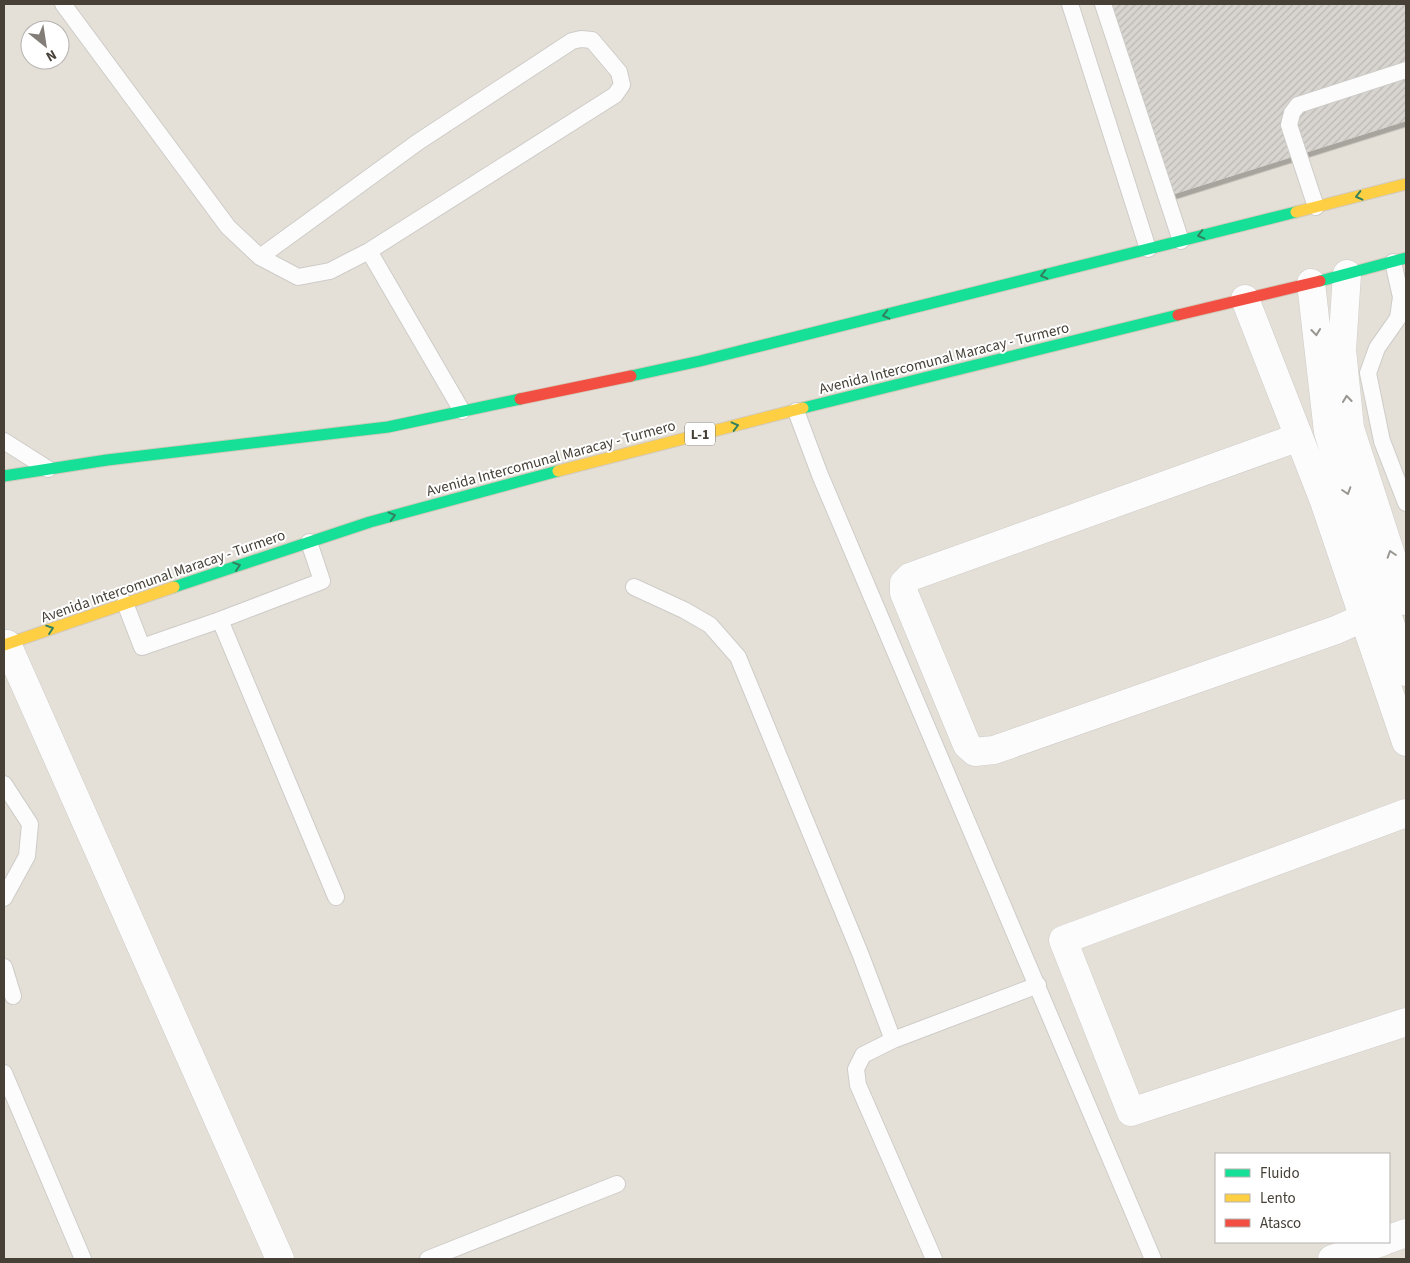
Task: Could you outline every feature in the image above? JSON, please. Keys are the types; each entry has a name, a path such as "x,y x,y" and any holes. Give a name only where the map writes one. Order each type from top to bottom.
{"main road":[{"path":"4,476 107,460 388,427 700,362 1406,184"},
{"name":"Avenida Intercomunal Maracay - Turmero","path":"5,645 125,602 370,522 639,448 796,411 1400,260"}],"street":[{"path":"1347,274 1342,350 1350,428 1406,601"},
{"path":"1310,284 1328,432 1406,672"},
{"path":"1245,299 1324,501 1406,742"},
{"path":"1299,437 910,576 904,583 904,593 967,745 975,752 1003,746 1336,630 1365,618"},
{"path":"5,645 280,1259"},
{"path":"1406,813 1064,940 1130,1112 1406,1022"},
{"path":"1390,1239 1406,1233"},
{"path":"1332,1259 1379,1243"}],"lane":[{"path":"63,4 228,228 260,257 298,277 330,272 368,251 615,95 622,85 619,72 592,40 581,39 572,41 418,142 260,257"},
{"path":"1070,4 1148,249"},
{"path":"1102,4 1181,241"},
{"path":"1316,207 1289,125 1292,113 1298,106 1406,70"},
{"path":"368,251 462,411"},
{"path":"1400,260 1401,297 1398,318 1377,348 1368,373 1382,441 1406,503"},
{"path":"796,411 820,475 1153,1259"},
{"path":"4,442 48,469"},
{"path":"125,602 142,646 220,620 322,581 308,542"},
{"path":"634,587 684,610 710,626 738,657 857,944 893,1040"},
{"path":"220,620 336,897"},
{"path":"4,784 30,824 27,856 4,898"},
{"path":"4,967 13,996"},
{"path":"934,1259 858,1085 856,1069 863,1055 893,1040 1038,985"},
{"path":"4,1073 83,1259"},
{"path":"428,1259 617,1184"}],"shaded area":[{"path":"4,4 1406,4 1406,1259 4,1259"}],"building":[{"path":"1112,4 1406,4 1406,121 1171,195"}],"traffic: fast":[{"path":"631,376 700,361 1296,212"},
{"path":"1320,281 1406,258"},
{"path":"803,408 1178,315"},
{"path":"4,476 107,460 388,427 520,399"},
{"path":"174,587 370,522 558,471"}],"traffic: slow":[{"path":"1296,212 1406,184"},
{"path":"558,471 803,408"},
{"path":"4,645 174,587"}],"traffic: jam":[{"path":"1178,315 1320,281"},
{"path":"520,399 631,376"}]}
